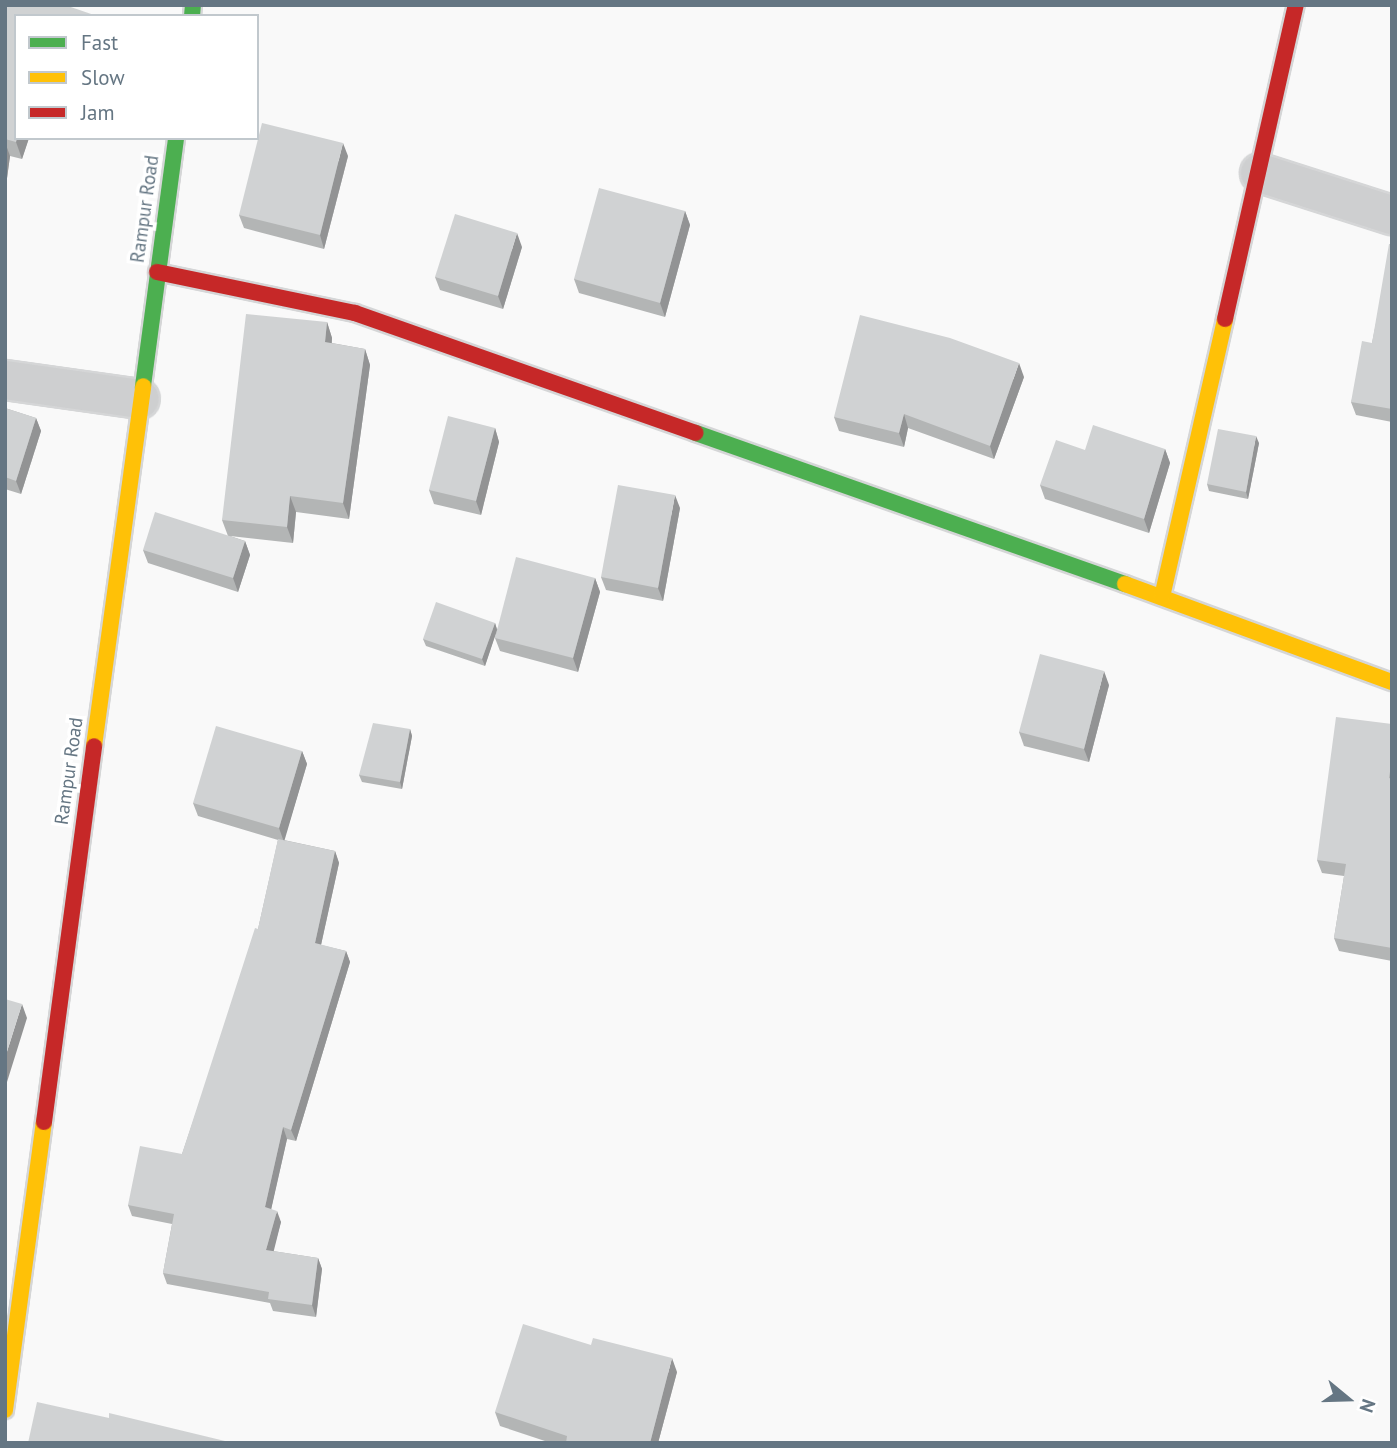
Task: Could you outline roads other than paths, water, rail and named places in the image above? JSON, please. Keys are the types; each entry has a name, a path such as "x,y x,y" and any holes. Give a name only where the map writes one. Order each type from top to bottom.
{"street":[{"path":"1162,597 1296,5"},
{"name":"Rampur Road","path":"5,1410 176,140"},
{"path":"1260,173 1392,215"},
{"path":"157,272 355,313 1162,597 1392,682"},
{"path":"5,380 140,399"}]}
